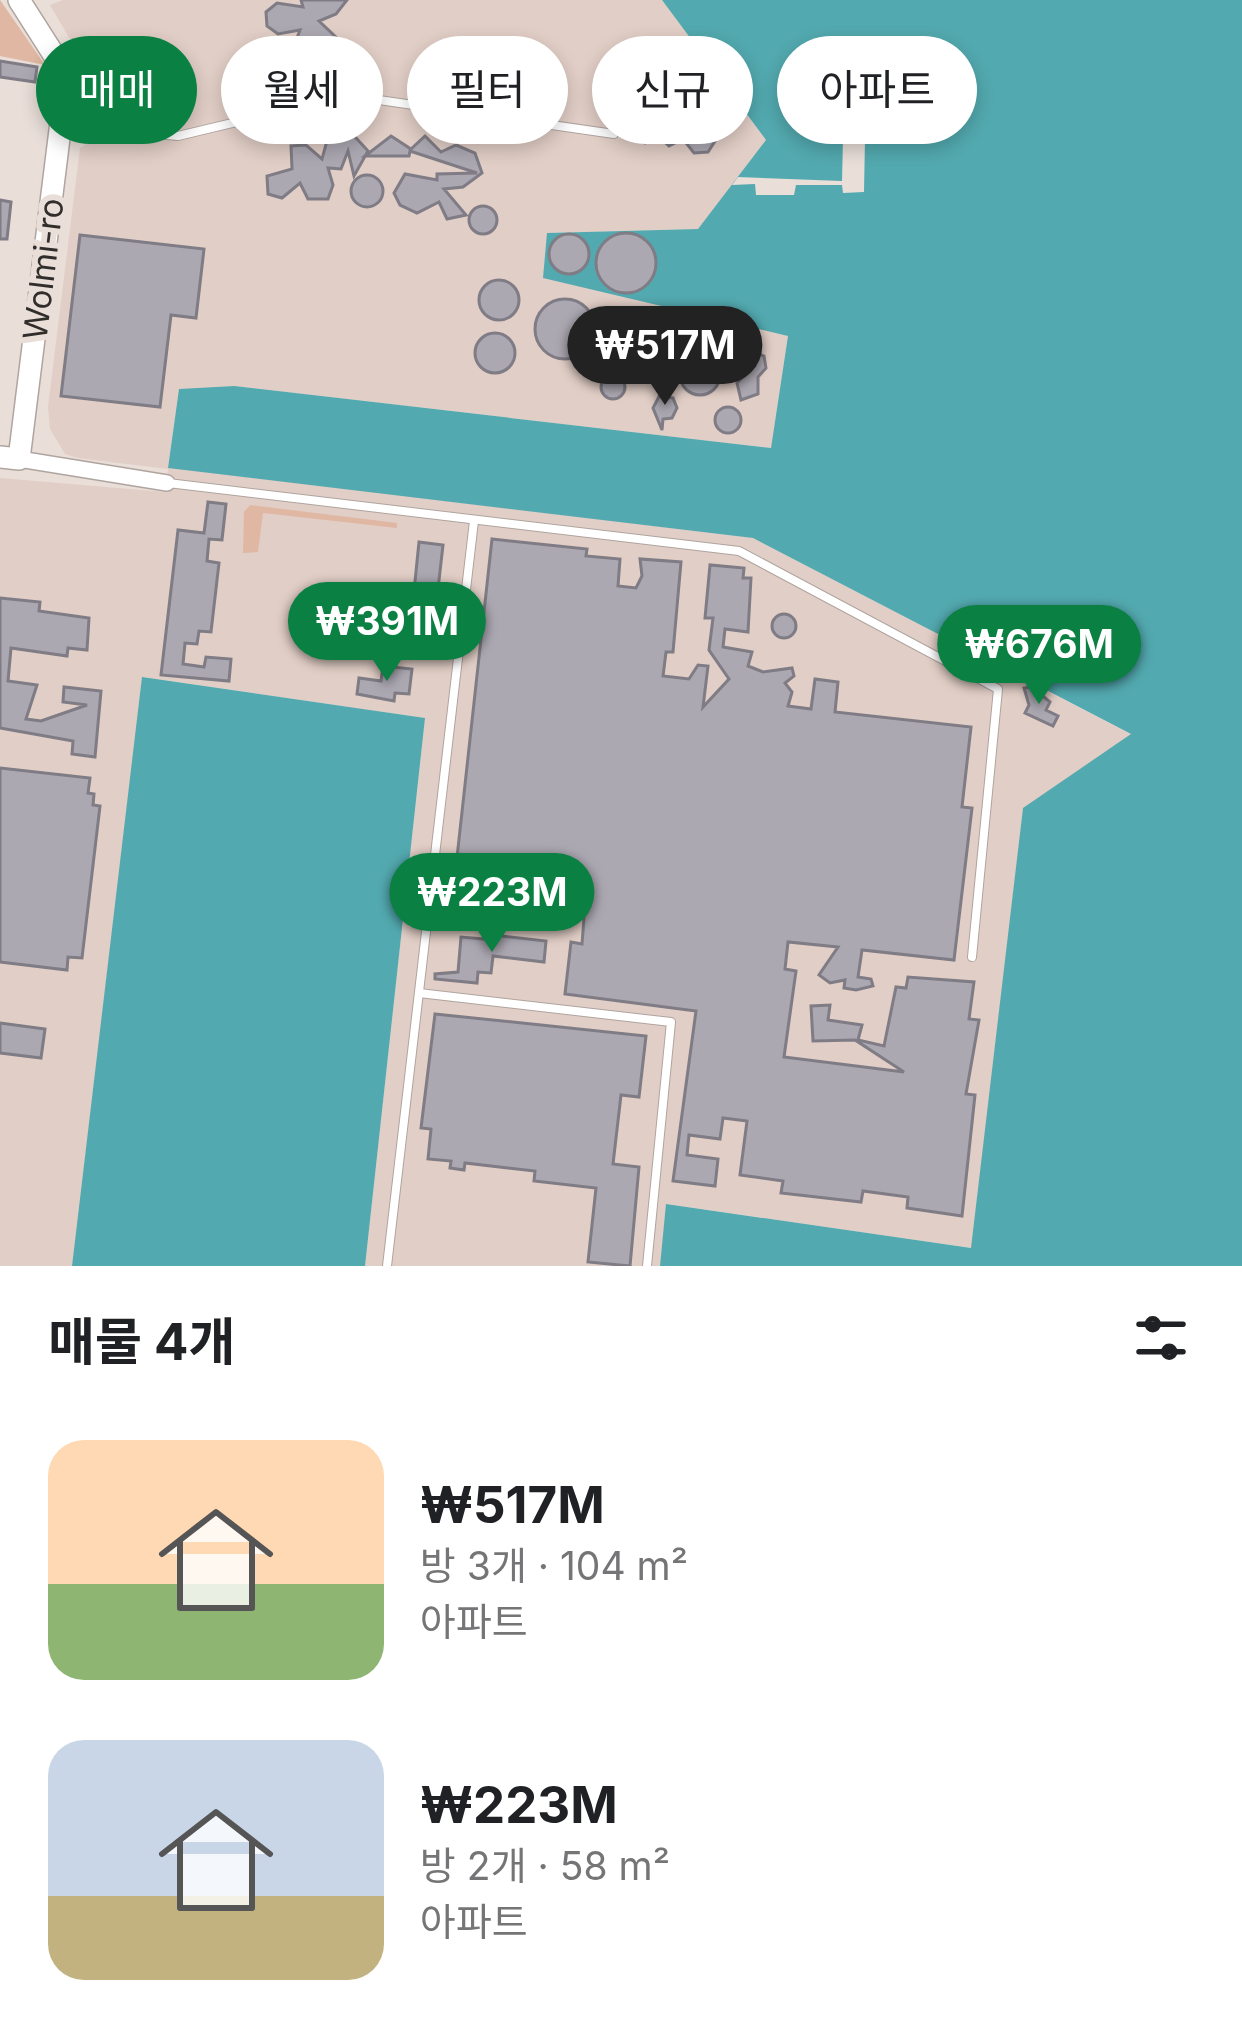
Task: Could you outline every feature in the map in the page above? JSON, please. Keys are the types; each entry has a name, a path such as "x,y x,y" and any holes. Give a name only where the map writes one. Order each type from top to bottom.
{"main road":[{"name":"Wolmi-ro","path":"19,0 42,36"},
{"name":"Wolmi-ro","path":"9,458 58,144"}],"street":[{"path":"9,458 167,482"}],"lane":[{"path":"197,131 308,105 372,99 592,131"},
{"path":"167,482 740,551 998,689 972,957"},
{"path":"387,1266 474,521"},
{"path":"419,993 671,1022 647,1266"}],"shaded area":[{"path":"0,0 36,52 36,63 0,56"},
{"path":"63,0 662,0 689,36 592,36 592,144 753,144 753,122 766,140 698,229 547,233 788,336 771,448 234,386 179,389 168,467 753,538 1132,735 1023,809 972,1248 667,1204 660,1266 365,1266 425,718 143,677 72,1266 0,1266 0,478 165,492 168,469 65,454 50,429 48,407 80,148 87,144 197,144 197,36 68,36 50,5"},
{"path":"250,505 397,523 397,528 263,513 258,552 243,553 244,512"}],"water":[{"path":"662,0 1242,0 1242,1266 660,1266 666,1204 971,1248 1023,808 1131,734 753,538 168,468 179,389 234,386 771,448 788,336 543,278 547,233 698,229 766,140 753,122 753,36 689,36"},
{"path":"142,677 425,718 365,1266 72,1266"}],"pier":[{"path":"843,144 865,144 864,192 843,193 842,185 796,185 794,195 756,195 755,184 732,185 738,177 842,181"}],"building":[{"path":"301,0 347,0 336,14 319,21 335,36 298,36 300,30 278,34 267,26 266,12 277,3 303,7"},
{"path":"0,61 36,67 35,82 0,77"},
{"path":"391,136 411,149 416,144 433,144 441,152 456,145 475,153 482,173 463,187 444,189 466,215 447,219 439,202 417,213 400,205 394,193 405,174 437,180 437,174 477,173 410,151 409,156 365,156"},
{"path":"326,144 362,144 368,151 354,176 348,151 341,169 328,168 333,185 328,199 308,199 300,183 282,198 268,194 267,176 292,169 291,146 306,145 322,159"},
{"path":"687,144 713,144 708,152 694,153"},
{"path":"367,175 378,180 383,191 378,202 367,207 356,202 351,191 356,180"},
{"path":"0,200 11,202 7,239 0,239"},
{"path":"483,206 493,210 497,220 493,230 483,234 473,230 469,220 473,210"},
{"path":"626,233 648,241 656,263 648,285 626,293 604,285 596,263 604,241"},
{"path":"569,234 583,240 589,254 583,268 569,274 555,268 549,254 555,240"},
{"path":"80,235 204,249 196,318 171,315 160,407 61,396"},
{"path":"499,280 513,286 519,300 513,314 499,320 485,314 479,300 485,286"},
{"path":"565,299 586,308 595,329 586,350 565,359 544,350 535,329 544,308"},
{"path":"495,333 509,339 515,353 509,367 495,373 481,367 475,353 481,339"},
{"path":"646,341 660,347 666,361 660,375 646,381 632,375 626,361 632,347"},
{"path":"753,352 764,356 766,368 758,377 758,394 741,400 737,383 747,373 744,360"},
{"path":"700,355 714,361 720,375 714,389 700,395 686,389 680,375 686,361"},
{"path":"613,375 625,387 613,399 601,387"},
{"path":"665,385 664,397 673,398 677,408 672,418 663,419 662,430 653,408"},
{"path":"728,407 738,410 738,430 728,433 718,430 715,420 718,410"},
{"path":"208,502 226,504 222,540 209,539 207,561 219,563 211,632 199,631 197,644 185,643 183,664 204,667 206,657 231,659 229,681 161,675 178,530 204,533"},
{"path":"492,539 587,549 586,556 620,559 618,586 636,588 642,576 640,559 681,562 673,652 666,652 663,676 689,679 698,665 708,666 703,707 729,679 709,650 713,618 705,618 710,565 744,568 743,578 751,578 748,632 725,629 723,647 752,652 748,666 763,672 792,668 794,676 785,683 792,692 788,706 811,709 815,679 838,682 835,712 971,727 962,807 972,808 954,960 862,950 858,977 871,979 873,986 856,990 844,988 845,980 830,983 819,975 838,947 788,942 785,969 796,971 784,1057 904,1072 855,1040 813,1041 811,1006 830,1005 828,1020 862,1025 858,1040 884,1046 896,987 906,988 908,977 974,982 969,1019 979,1020 966,1094 975,1095 962,1216 907,1208 908,1197 863,1191 861,1202 781,1193 783,1181 740,1175 747,1121 723,1118 720,1139 689,1135 687,1155 718,1159 715,1186 673,1181 696,1011 565,994 571,942 582,944 584,918 545,914 544,921 485,915 486,907 452,903"},
{"path":"419,542 443,545 434,624 411,621"},
{"path":"0,598 40,602 39,611 89,618 87,650 68,648 67,656 11,648 8,681 37,685 26,719 41,721 87,705 63,702 64,687 101,691 95,757 72,754 73,741 0,728"},
{"path":"784,614 796,626 784,638 772,626"},
{"path":"383,666 412,669 409,694 395,693 394,701 357,694 359,678 381,681"},
{"path":"1032,687 1050,702 1046,710 1058,716 1053,726 1025,713 1029,705 1024,688"},
{"path":"0,768 90,778 88,793 94,794 93,805 100,806 82,958 68,957 67,970 0,962"},
{"path":"484,934 546,941 544,962 493,956 491,973 478,972 477,983 435,979 435,974 458,972 461,937 484,939"},
{"path":"435,1014 646,1036 639,1097 621,1095 613,1164 639,1167 630,1266 588,1262 596,1188 534,1181 535,1171 465,1163 464,1170 450,1168 451,1161 428,1159 431,1129 421,1128"},
{"path":"0,1023 45,1029 41,1058 0,1053"}]}
